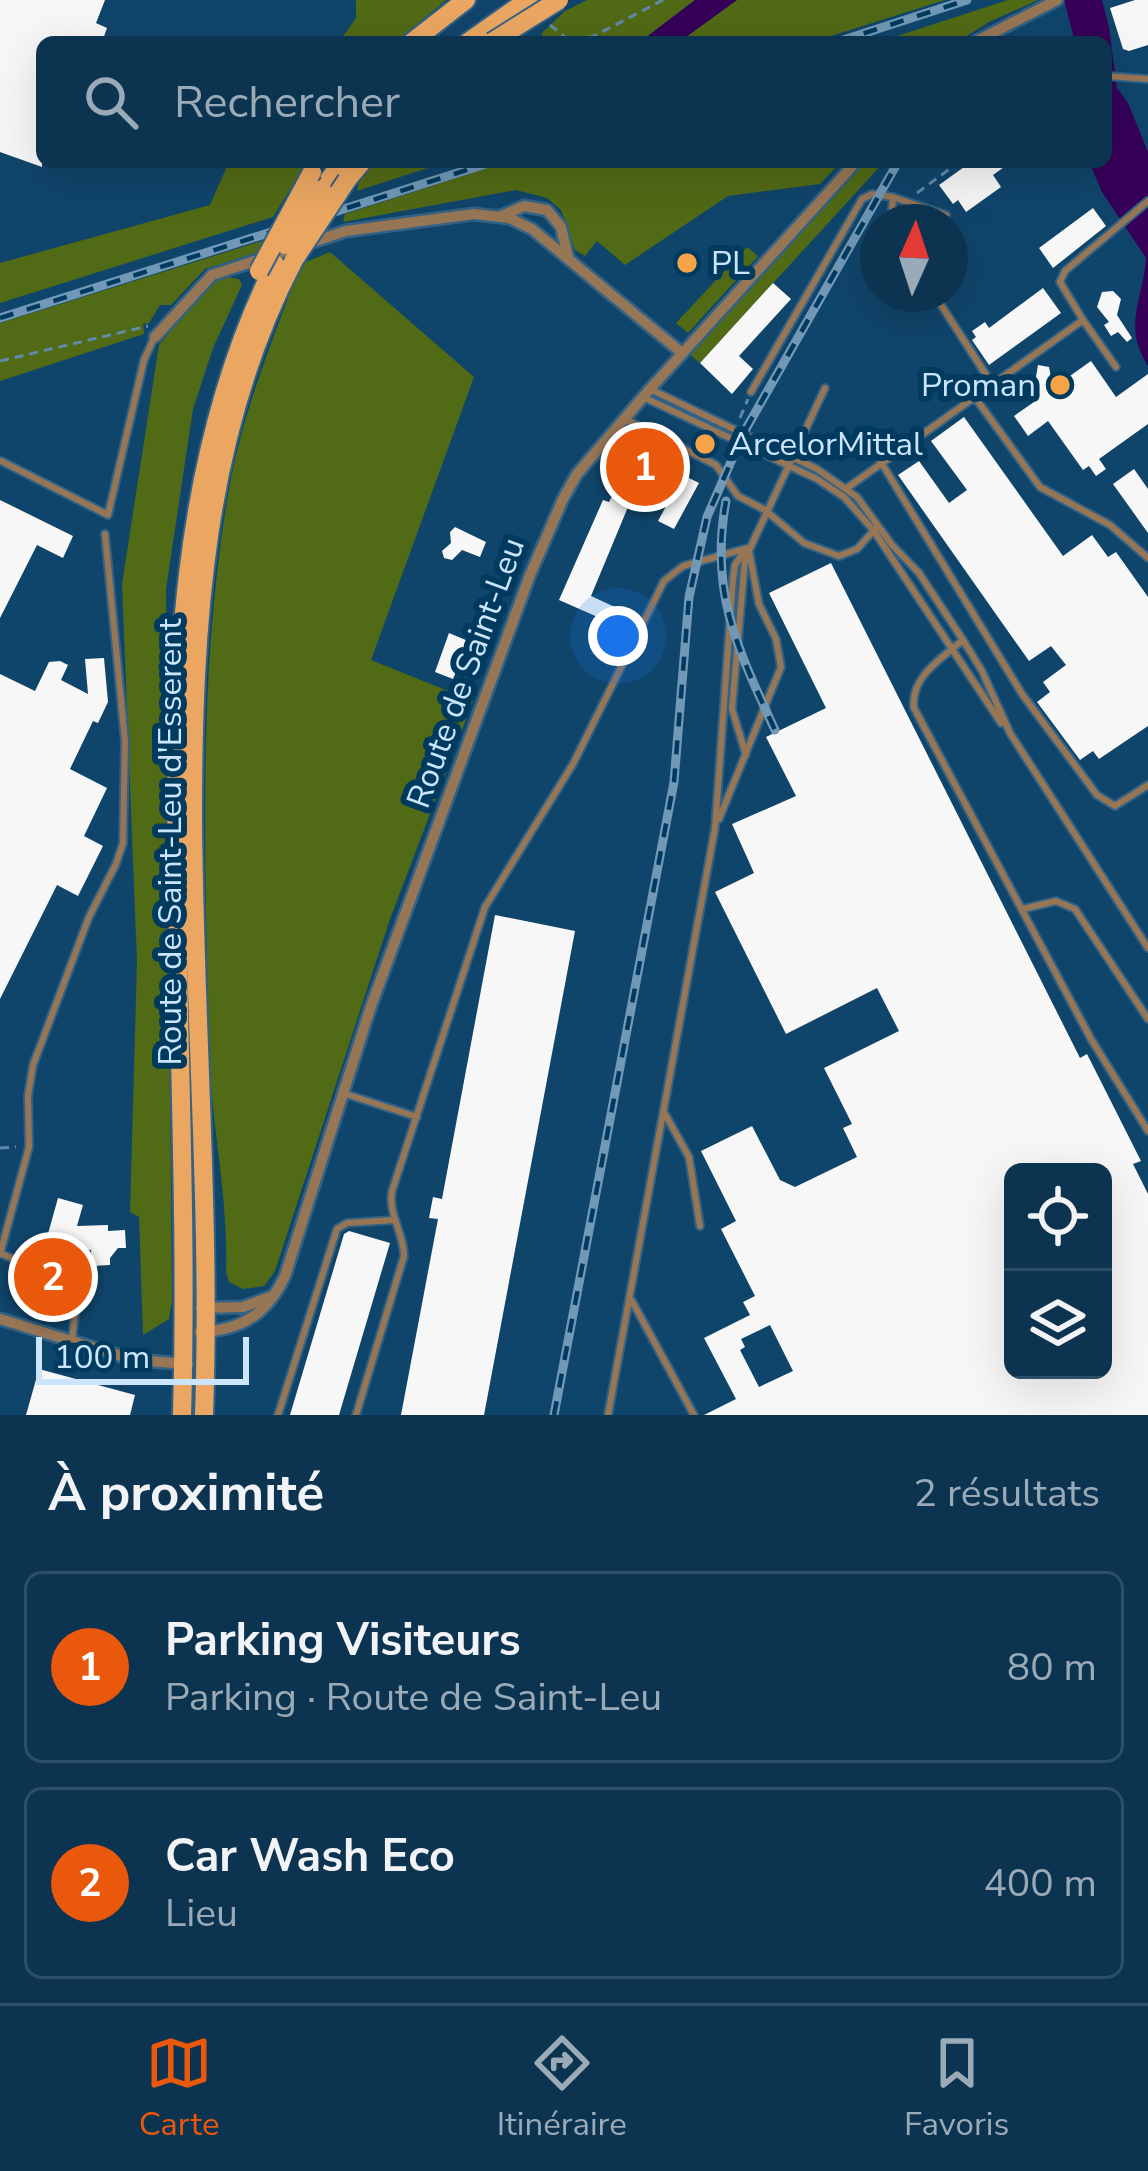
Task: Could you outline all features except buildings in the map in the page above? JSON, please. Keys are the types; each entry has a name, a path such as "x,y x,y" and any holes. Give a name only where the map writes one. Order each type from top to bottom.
{"main road":[{"path":"476,36 528,0"},
{"path":"502,36 560,0"},
{"path":"420,36 459,5"},
{"path":"276,265 317,174 345,171"},
{"name":"Route de Saint-Leu d'Esserent","path":"182,1415 178,679 198,502 216,418 242,338 276,265 345,171"},
{"name":"Route de Saint-Leu d'Esserent","path":"204,1415 194,700 215,494 276,265"}],"street":[{"path":"987,36 1057,0"},
{"name":"Route de Saint-Leu","path":"277,1291 343,1093 535,562 563,499 587,461 646,393 851,168"},
{"path":"501,216 524,206 547,210 561,227 568,257"},
{"path":"158,333 206,279 220,272 355,229 467,214 501,216 532,229 682,352"},
{"path":"183,1308 252,1305 277,1291"},
{"path":"183,1332 250,1321 277,1291"},
{"path":"0,1319 134,1360 205,1364"}],"lane":[{"path":"1112,76 1148,79"},
{"path":"751,392 858,204 872,194 915,204"},
{"path":"892,197 892,204"},
{"path":"1116,367 1060,282 1065,272 1148,201"},
{"path":"946,312 992,384"},
{"path":"843,491 1083,320"},
{"path":"1,461 108,515 144,360 158,333"},
{"path":"608,1415 715,828 734,571 825,388"},
{"path":"646,393 791,456 843,491 924,580 982,671 1010,733"},
{"path":"646,393 843,491"},
{"path":"974,396 1040,488 1110,525 1148,558"},
{"path":"625,419 716,465 738,496 765,509 804,543 839,556 857,549 876,528"},
{"path":"881,462 1022,694 1097,795 1114,806 1148,785"},
{"path":"876,528 1148,948"},
{"path":"72,1341 75,1313 67,1304 16,1287 20,1262 0,1254 29,1147 28,1085 33,1065 89,917 123,843 125,741 105,535"},
{"path":"746,754 732,709 740,592 748,548"},
{"path":"715,828 781,667 778,646 759,604 748,548"},
{"path":"356,1415 404,1256 392,1191 484,907 579,752 664,581 683,566 748,548"},
{"path":"963,640 920,681 914,708 1091,1039 1148,1131"},
{"path":"1023,909 1056,901 1075,909 1148,1019"},
{"path":"343,1093 416,1117"},
{"path":"665,1114 689,1157 700,1226"},
{"path":"278,1415 338,1229 347,1223 394,1220"},
{"path":"631,1298 694,1415"}],"path":[{"path":"596,36 663,0"},
{"path":"543,17 560,36"},
{"path":"906,201 951,168"},
{"path":"0,361 149,326 158,333"},
{"path":"736,431 751,392"},
{"path":"587,461 662,496"},
{"path":"0,1148 29,1147"}],"green space":[{"path":"356,0 446,0 403,36 343,36 356,18"},
{"path":"587,0 695,0 648,36 543,36 565,11"},
{"path":"737,0 945,0 831,36 687,36"},
{"path":"1008,0 1038,0 967,36 897,36"},
{"path":"226,168 303,168 273,217 0,303 0,263 210,205"},
{"path":"368,168 428,168 357,191"},
{"path":"487,168 835,168 820,184 728,196 625,265 597,241 585,256 575,250 561,210 547,198 516,190 343,222 345,214"},
{"path":"860,168 879,168 700,363 689,354"},
{"path":"265,240 258,252 205,269 171,305 160,305 149,323 143,324 144,334 0,381 0,323"},
{"path":"747,247 758,256 688,333 676,323"},
{"path":"330,252 474,377 371,660 473,701 390,919 275,1271 264,1286 243,1289 229,1282 226,1272 210,1073 205,836 212,627 229,489 251,403 301,264"},
{"path":"239,279 242,285 213,348 193,409 166,589 172,1302 169,1319 143,1335 139,1217 130,1212 137,961 122,584 159,345 211,282"}],"shaded area":[{"path":"695,0 737,0 687,36 648,36"},
{"path":"1064,0 1102,0 1110,36 1073,36"},
{"path":"1112,50 1117,88 1148,152 1148,366 1135,325 1146,258 1092,168 1112,168"}],"railway":[{"path":"856,36 967,0"},
{"path":"0,318 473,168"},
{"path":"554,1415 674,782 689,597 707,517 743,434 895,168"},
{"path":"726,501 721,564 724,592 739,646 775,730"}],"place":[{"name":"PL","path":"687,263"},
{"name":"Proman","path":"1060,385"},
{"name":"ArcelorMittal","path":"705,444"},
{"name":"Parking Visiteurs","path":"645,467"},
{"name":"Car Wash Eco","path":"53,1277"}]}
